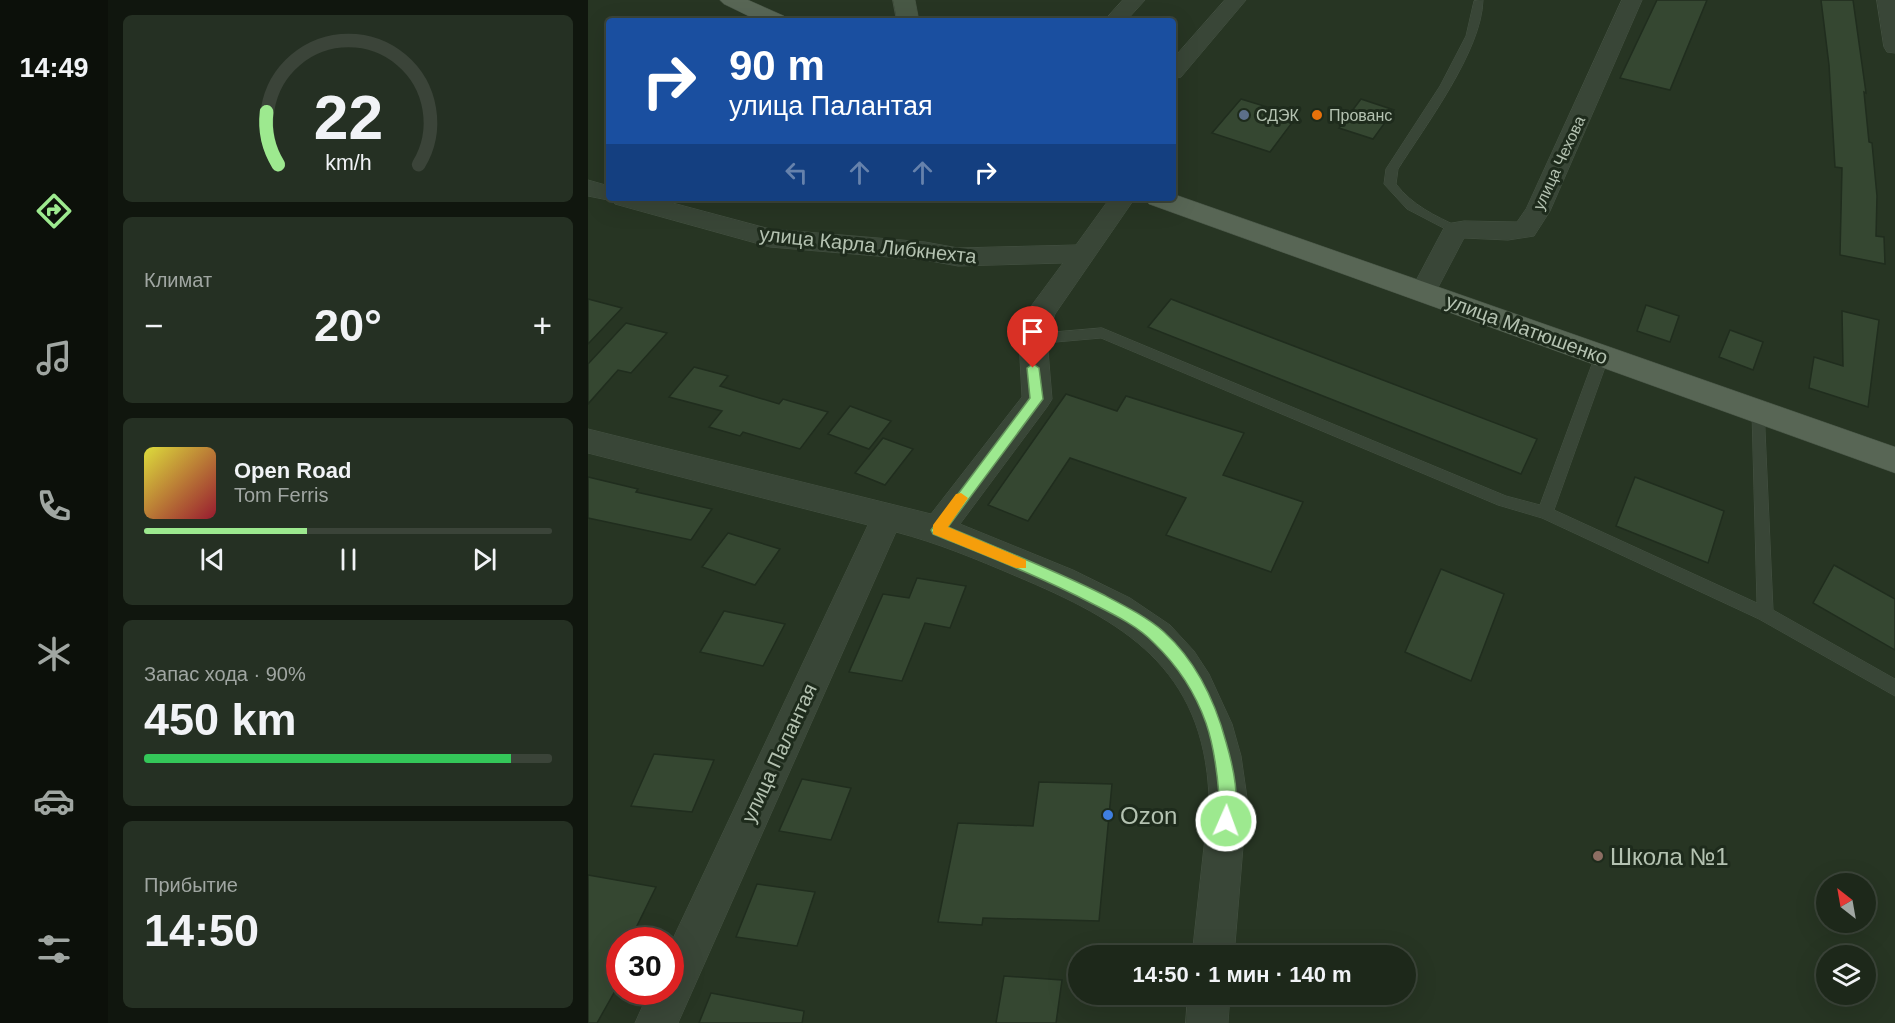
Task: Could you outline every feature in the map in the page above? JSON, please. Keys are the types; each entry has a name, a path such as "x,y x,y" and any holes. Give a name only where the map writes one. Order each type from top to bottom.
{"main road":[{"path":"731,0 770,18"},
{"path":"904,0 907,18"},
{"name":"улица Матюшенко","path":"1166,201 1895,460"}],"street":[{"path":"1117,18 1135,0"},
{"path":"1176,69 1236,0"},
{"name":"улица Чехова","path":"1455,230 1476,228 1509,233 1525,230 1538,211 1632,0"},
{"path":"1887,0 1895,47"},
{"path":"588,188 606,193"},
{"name":"улица Карла Либкнехта","path":"635,201 771,238 925,251 958,257 1081,254"},
{"path":"938,530 1037,399 1033,368 1033,339 1042,312 1121,201"},
{"path":"1422,292 1455,230"},
{"path":"588,441 888,515 938,530 1061,580 1118,609 1158,636 1182,662 1197,686 1220,746 1228,798 1214,945"},
{"name":"улица Палантая","path":"656,1023 888,515"},
{"path":"1207,1023 1208,1005"}],"lane":[{"path":"1455,230 1421,214 1399,197 1390,184 1392,169 1445,86 1471,36 1479,1"},
{"path":"1033,339 1102,333 1503,501 1545,513 1765,614 1895,688"},
{"path":"1545,513 1602,356"},
{"path":"1759,412 1765,614"}],"building":[{"path":"1657,0 1707,0 1670,90 1620,78"},
{"path":"1821,0 1853,0 1866,93 1864,92 1869,142 1872,143 1877,196 1876,236 1884,237 1885,264 1840,255 1842,168 1835,167 1829,65"},
{"path":"1241,99 1297,116 1270,152 1212,133"},
{"path":"1361,99 1394,110 1373,139 1339,128"},
{"path":"588,299 622,308 588,344"},
{"path":"1171,299 1537,439 1521,474 1148,327"},
{"path":"1646,305 1679,316 1670,342 1637,331"},
{"path":"1842,311 1879,320 1868,407 1809,388 1814,357 1843,366"},
{"path":"626,323 667,333 631,373 618,370 588,404 588,364"},
{"path":"1730,330 1763,342 1753,370 1719,357"},
{"path":"694,367 728,376 720,386 779,404 783,399 828,412 800,449 743,432 740,436 709,427 722,411 669,397"},
{"path":"1066,394 1117,411 1126,396 1244,433 1223,475 1303,502 1271,572 1166,535 1186,498 1070,458 1028,521 988,505"},
{"path":"850,406 891,421 869,449 828,434"},
{"path":"883,438 913,449 885,485 855,473"},
{"path":"588,477 638,489 636,492 712,509 691,540 588,518"},
{"path":"1635,477 1724,511 1708,563 1616,526"},
{"path":"728,533 780,549 755,585 702,567"},
{"path":"1834,565 1895,599 1895,650 1813,603"},
{"path":"1441,569 1504,594 1471,681 1405,652"},
{"path":"917,578 966,586 950,628 925,623 902,681 849,672 883,594 909,598"},
{"path":"724,611 785,624 763,666 700,652"},
{"path":"654,754 714,760 692,812 631,806"},
{"path":"802,779 851,788 831,840 779,831"},
{"path":"1039,782 1112,784 1099,921 983,918 982,925 938,922 958,823 1033,826"},
{"path":"588,875 656,887 636,927 606,927 607,1005 597,1023 588,1023"},
{"path":"757,884 815,892 797,946 736,937"},
{"path":"1004,976 1062,980 1056,1023 996,1023"},
{"path":"711,993 804,1011 802,1023 699,1023"}],"slow traffic":[{"path":"961,498 938,530 1021,564"}],"place":[{"name":"СДЭК","path":"1244,115"},
{"name":"Прованс","path":"1317,115"},
{"name":"Ozon","path":"1108,815"},
{"name":"Школа №1","path":"1598,856"}],"route":[{"path":"1033,368 1037,399 938,530 1061,580 1118,609 1158,636 1182,662 1197,686 1214,724 1222,756 1228,798 1226,821"}]}
